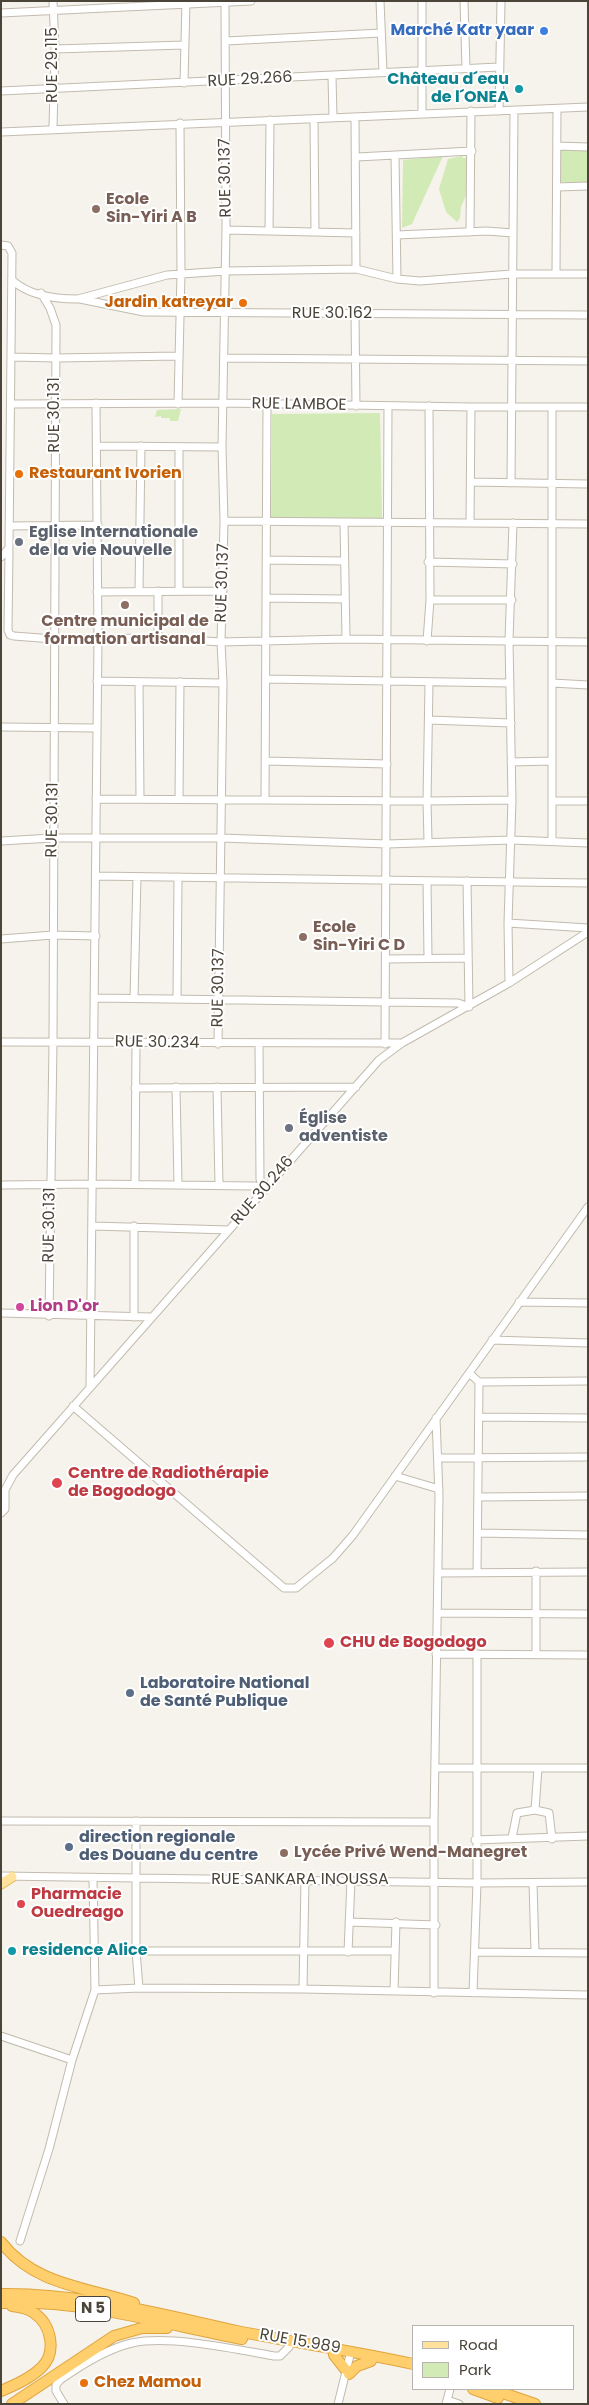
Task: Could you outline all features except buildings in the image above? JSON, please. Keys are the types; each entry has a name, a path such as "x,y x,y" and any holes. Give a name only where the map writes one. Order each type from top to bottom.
{"highway":[{"path":"1,2242 21,2263 53,2280 76,2288 105,2293 185,2324"},
{"name":"N 5","path":"1,2294 30,2294 78,2298 289,2347 334,2355 353,2355 412,2371"},
{"name":"N 5","path":"1,2303 27,2302 72,2305 185,2324"},
{"path":"1,2303 21,2307 41,2318 48,2328 50,2344 43,2366 20,2382 1,2391"},
{"path":"12,2404 114,2336 142,2328 185,2324"},
{"name":"RUE 15.989","path":"185,2324 412,2364"},
{"path":"334,2355 346,2375 361,2364 371,2361"},
{"path":"476,2390 514,2404"},
{"path":"494,2390 535,2404"}],"main road":[{"path":"1,1884 12,1877"}],"street":[{"name":"RUE 29.115","path":"52,1 55,50 53,128"},
{"path":"1,12 251,1"},
{"path":"380,1 383,72"},
{"path":"422,1 422,114"},
{"path":"464,1 466,68"},
{"path":"499,111 501,1"},
{"name":"RUE 30.137","path":"218,1044 223,682 221,642 224,521 222,447 226,314 225,122 227,81 225,2"},
{"path":"184,83 186,3"},
{"path":"226,41 381,33"},
{"path":"55,50 184,45"},
{"name":"RUE 29.266","path":"1,91 332,76 421,70 499,68"},
{"path":"332,76 333,118"},
{"path":"1,132 53,128 588,107"},
{"path":"556,274 557,109"},
{"path":"470,232 471,111"},
{"path":"511,483 510,407 514,314 512,274 514,111"},
{"path":"355,117 357,157 356,269"},
{"path":"314,119 316,231"},
{"path":"269,231 270,120"},
{"path":"178,404 181,273 180,123"},
{"path":"557,146 588,147"},
{"path":"357,157 472,152"},
{"path":"395,156 397,279"},
{"path":"557,187 588,186"},
{"path":"226,230 356,233"},
{"path":"397,235 470,232 513,233"},
{"path":"1,245 8,246 12,253 8,630 10,635 53,639 158,638 221,642 346,639 588,642"},
{"path":"12,280 21,288 57,298 78,298 160,276 181,273 356,269 397,279 420,281 512,274 588,274"},
{"name":"RUE 30.131","path":"41,293 50,308 56,325 49,1316"},
{"name":"RUE 30.162","path":"78,298 120,309 144,312 588,315"},
{"path":"355,314 356,406"},
{"path":"12,357 178,356"},
{"path":"225,358 588,361"},
{"path":"90,1387 93,1317 95,838 98,639 98,446 96,403"},
{"name":"RUE LAMBOE","path":"11,404 224,403 472,408 588,407"},
{"path":"265,799 267,404"},
{"path":"385,1044 387,1003 385,882 388,800 388,406"},
{"path":"427,641 430,600 428,562 429,406"},
{"path":"552,407 552,841"},
{"path":"470,523 472,408"},
{"path":"98,446 222,447"},
{"path":"139,591 141,446"},
{"path":"179,447 179,590"},
{"path":"472,482 588,484"},
{"path":"224,521 588,524"},
{"path":"344,522 346,639"},
{"path":"509,983 508,882 512,800 509,640 512,600 513,523"},
{"path":"10,526 98,525"},
{"path":"1,557 9,551"},
{"path":"266,560 344,561"},
{"path":"428,562 513,564"},
{"path":"158,591 158,638"},
{"path":"97,592 223,591"},
{"path":"266,598 344,600"},
{"path":"430,600 512,600"},
{"path":"266,679 509,683"},
{"path":"97,681 223,682"},
{"path":"139,682 140,798"},
{"path":"179,799 180,682"},
{"path":"428,842 429,683"},
{"path":"552,684 588,685"},
{"path":"429,720 511,723"},
{"path":"1,727 96,728"},
{"path":"266,761 387,764"},
{"path":"511,762 551,762"},
{"path":"96,799 512,800"},
{"path":"552,801 588,801"},
{"path":"1,841 52,838 221,838 387,844 511,840 588,843"},
{"path":"96,876 385,882 588,883"},
{"path":"134,998 136,877"},
{"path":"177,999 178,877"},
{"path":"427,881 428,958"},
{"path":"95,998 458,1003 469,1007 467,882"},
{"path":"508,923 588,928"},
{"name":"RUE 30.246","path":"1,1513 5,1509 5,1490 12,1475 379,1060 402,1043 469,1007 588,932"},
{"path":"1,939 52,935 96,936"},
{"path":"386,959 467,958"},
{"name":"RUE 30.234","path":"1,1042 136,1044 402,1043"},
{"path":"134,1184 136,1044"},
{"path":"260,1044 258,1087 260,1180 263,1189"},
{"path":"176,1087 178,1184"},
{"path":"217,1087 219,1185"},
{"path":"135,1088 356,1087"},
{"path":"1,1185 178,1184 255,1186 263,1189"},
{"path":"73,1406 284,1588 296,1588 333,1558 353,1535 588,1207"},
{"path":"93,1226 230,1230"},
{"path":"134,1226 134,1317"},
{"path":"519,1302 588,1303"},
{"path":"1,1313 49,1316 151,1317"},
{"path":"492,1340 588,1343"},
{"path":"469,1373 479,1382 588,1381"},
{"path":"477,1572 479,1382"},
{"path":"434,1993 436,1881 434,1822 439,1489 436,1418"},
{"path":"479,1418 588,1418"},
{"path":"438,1458 588,1458"},
{"path":"395,1476 439,1489"},
{"path":"479,1497 588,1496"},
{"path":"478,1533 588,1535"},
{"path":"536,1571 536,1654"},
{"path":"438,1573 588,1572"},
{"path":"438,1613 588,1614"},
{"path":"436,1654 588,1655"},
{"path":"473,1993 476,1883 477,1654"},
{"path":"436,1768 588,1768"},
{"path":"535,1810 538,1768"},
{"path":"512,1838 517,1813 535,1810 549,1813 552,1839"},
{"path":"1,1821 434,1822"},
{"path":"136,1821 136,1951 139,1988"},
{"path":"476,1840 512,1838 552,1839 588,1836"},
{"name":"RUE SANKARA INOUSSA","path":"1,1876 476,1883 588,1882"},
{"path":"20,2241 46,2159 72,2060 95,1990 93,1878"},
{"path":"303,1989 305,1880"},
{"path":"348,1952 351,1880"},
{"path":"533,1883 535,1952"},
{"path":"349,1922 436,1924"},
{"path":"394,1991 396,1922"},
{"path":"136,1951 304,1953 394,1951"},
{"path":"475,1952 588,1953"},
{"path":"95,1990 139,1988 303,1989 588,1995"},
{"path":"1,2036 72,2060"},
{"path":"64,2404 56,2392 56,2385 60,2380 109,2351 132,2343 172,2341 274,2356 280,2356 289,2347"},
{"path":"338,2404 353,2355"},
{"path":"450,2390 446,2402 459,2404"}],"green space":[{"path":"561,148 588,149 588,182 561,182"},
{"path":"443,156 412,224 402,228 403,160"},
{"path":"462,156 463,158 469,158 467,193 461,207 460,218 457,222 446,212 439,189 448,159"},
{"path":"181,409 178,421 170,421 170,418 161,418 161,416 155,417 157,410"},
{"path":"380,413 382,519 271,519 272,414"}],"place":[{"name":"Marché Katr yaar","path":"544,31"},
{"name":"Château d´eau de l´ONEA","path":"519,89"},
{"name":"Ecole Sin-Yiri A B","path":"96,209"},
{"name":"Jardin katreyar","path":"243,303"},
{"name":"Restaurant Ivorien","path":"19,474"},
{"name":"Eglise Internationale de la vie Nouvelle","path":"19,542"},
{"name":"Centre municipal de formation artisanal","path":"125,605"},
{"name":"Ecole Sin-Yiri C D","path":"303,937"},
{"name":"Église adventiste","path":"289,1128"},
{"name":"Lion D'or","path":"20,1307"},
{"name":"Centre de Radiothérapie de Bogodogo","path":"57,1483"},
{"name":"CHU de Bogodogo","path":"329,1643"},
{"name":"Laboratoire National de Santé Publique","path":"130,1693"},
{"name":"direction regionale des Douane du centre","path":"69,1847"},
{"name":"Lycée Privé Wend-Manegret","path":"284,1853"},
{"name":"Pharmacie Ouedreago","path":"21,1904"},
{"name":"residence Alice","path":"12,1951"},
{"name":"Chez Mamou","path":"84,2383"}]}
